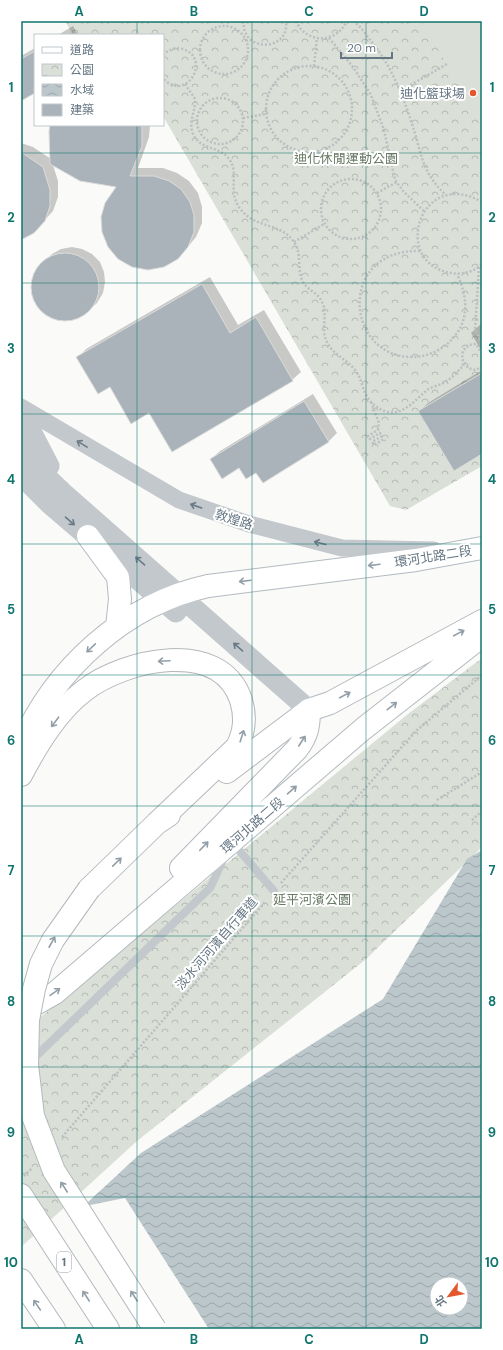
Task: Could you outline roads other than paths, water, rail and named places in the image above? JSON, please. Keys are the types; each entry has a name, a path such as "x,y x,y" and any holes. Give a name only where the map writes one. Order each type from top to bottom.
{"main road":[{"path":"88,536 118,577 120,599 117,627"},
{"name":"環河北路二段","path":"21,746 30,724 60,681 92,648 117,627 142,610 170,597 208,586 416,560 476,549"},
{"path":"157,824 309,710 330,703 482,621"},
{"name":"環河北路二段","path":"21,1012 55,993 363,729 482,636"},
{"path":"21,775 38,746 67,706 84,690 124,669 142,663 164,660 187,660 215,669 229,679 238,693 244,710 242,736 237,747 89,889 53,940 41,964 28,1020 27,1065 33,1116 54,1171 155,1329"},
{"path":"89,964 297,749 306,738 309,723 309,710"},
{"name":"1","path":"21,1195 108,1329"},
{"path":"21,1280 54,1329"}],"street":[{"name":"敦煌路","path":"21,407 179,500 249,524 342,548 476,549"},
{"path":"21,412 56,498"},
{"path":"21,445 45,476 56,498 88,536 170,597"},
{"path":"21,475 56,498 170,597 309,710"},
{"path":"21,499 56,498"}],"lane":[{"path":"21,1070 210,888 232,842 274,891"}],"water":[{"path":"482,850 482,1329 21,1329 21,1264 141,1153 383,999 467,859"}],"place":[{"name":"迪化籃球場","path":"473,93"}],"park label":[{"name":"迪化休閒運動公園","path":"346,158"},
{"name":"延平河濱公園","path":"312,899"}]}
